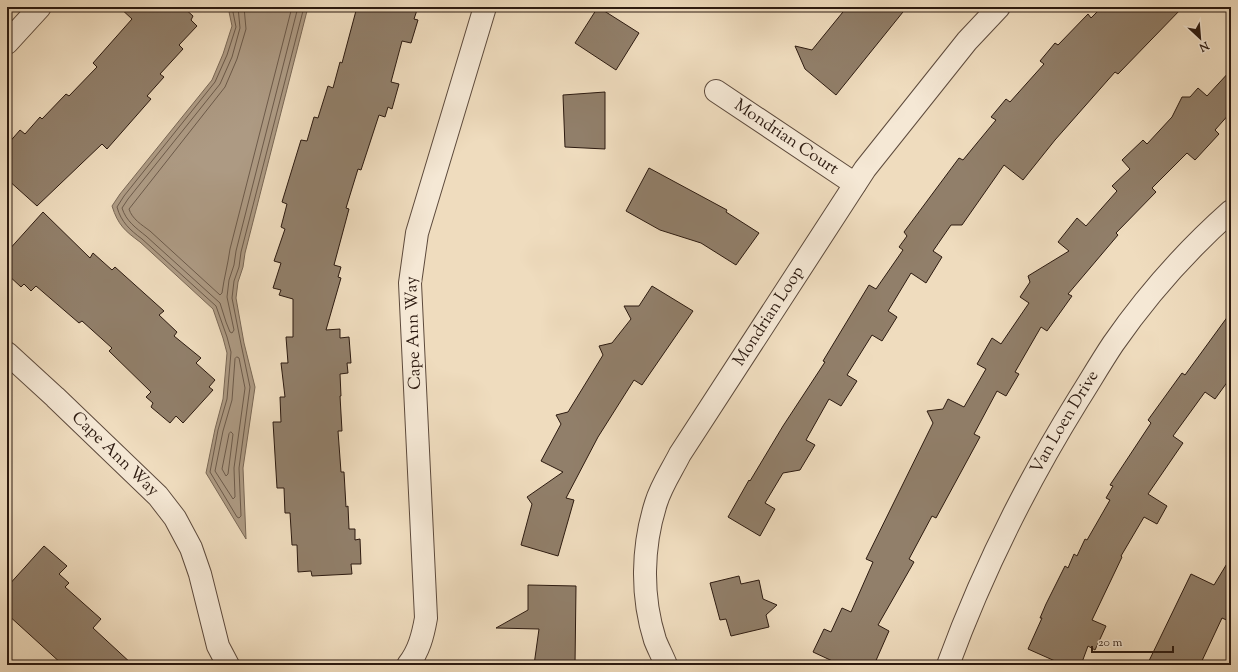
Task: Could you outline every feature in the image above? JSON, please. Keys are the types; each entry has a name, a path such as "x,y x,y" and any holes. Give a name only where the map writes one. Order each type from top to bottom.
{"street":[{"path":"7,43 40,7"},
{"name":"Cape Ann Way","path":"408,665 414,658 422,639 426,618 410,283 417,234 485,7"},
{"name":"Mondrian Loop","path":"666,665 655,640 647,604 644,567 649,530 656,502 680,454 865,169 967,41 998,7"},
{"name":"Mondrian Court","path":"716,91 855,184"},
{"name":"Van Loen Drive","path":"948,665 961,629 1007,525 1052,442 1113,344 1158,286 1208,232 1231,210"},
{"name":"Cape Ann Way","path":"7,353 158,496 175,518 191,548 200,574 218,646 228,665"}],"water":[{"path":"228,7 308,7 245,253 236,298 244,343 255,387 243,468 246,539 206,473 223,399 227,353 213,309 126,231 117,218 112,206 212,80 223,54 232,26"}],"building":[{"path":"119,7 183,7 193,16 191,20 197,26 179,45 183,49 160,74 164,77 147,96 151,99 107,149 102,144 37,206 7,179 7,145 20,130 25,134 40,117 42,119 66,94 69,96 97,67 93,63 132,19"},
{"path":"357,7 418,7 414,19 418,20 411,43 402,41 391,82 399,84 392,109 388,107 385,117 379,115 361,170 358,169 346,208 349,209 334,265 341,267 338,277 341,278 326,330 340,329 340,338 349,337 351,363 347,363 348,373 340,374 342,431 338,431 341,472 344,472 349,529 355,529 355,540 360,539 361,564 351,564 352,574 312,576 311,571 298,572 297,545 292,545 290,513 285,513 284,488 277,488 273,422 281,422 280,397 285,397 281,363 288,363 286,337 293,337 293,299 279,295 281,290 273,288 281,263 274,261 285,229 281,227 287,204 282,202 301,140 307,141 314,117 318,118 328,86 333,88 340,62 342,63"},
{"path":"598,7 639,33 616,70 575,43"},
{"path":"847,7 907,7 836,95 805,69 795,46 812,50"},
{"path":"1102,7 1183,7 1118,74 1115,72 1055,140 1023,180 1004,165 962,225 951,225 933,251 942,257 926,283 911,273 888,311 897,317 882,341 872,335 847,375 857,381 841,406 829,399 806,440 815,445 800,470 783,473 765,503 775,509 760,536 728,517 749,480 750,481 783,426 825,362 823,361 869,285 876,289 903,250 899,247 907,236 904,232 959,158 963,160 996,120 991,117 1006,99 1010,102 1044,64 1040,61 1055,43 1058,45 1088,14 1091,18"},
{"path":"1231,70 1231,112 1215,130 1219,134 1195,160 1187,153 1152,188 1156,192 1116,233 1118,235 1068,294 1072,296 1047,331 1041,327 1015,372 1019,374 1006,396 997,391 974,434 980,437 936,518 932,516 909,559 914,562 878,625 889,631 874,665 841,665 813,652 824,629 831,632 842,608 851,612 873,562 866,559 933,423 927,411 943,409 948,399 964,407 986,369 977,364 992,338 1001,344 1029,303 1020,297 1030,282 1028,276 1069,251 1058,242 1077,218 1086,226 1117,191 1112,186 1130,169 1122,160 1143,140 1147,144 1172,117 1182,97 1190,97 1198,88 1207,96"},
{"path":"605,92 605,149 565,147 563,95"},
{"path":"649,168 727,210 726,212 759,233 736,265 701,243 660,230 626,211"},
{"path":"43,212 90,258 93,253 112,270 115,267 164,311 159,315 177,332 174,336 201,358 196,363 215,380 209,387 213,390 183,423 176,416 170,423 151,407 153,403 146,397 151,392 109,351 112,348 82,321 79,323 36,286 31,291 24,284 21,287 7,274 7,252"},
{"path":"652,286 693,311 642,385 634,380 598,437 566,498 574,500 558,556 521,545 532,504 527,497 563,472 541,461 561,424 556,415 568,412 603,355 599,346 612,343 631,319 624,306 639,306"},
{"path":"1231,312 1231,377 1215,399 1205,392 1173,436 1183,443 1148,494 1167,506 1157,524 1144,517 1121,556 1122,557 1092,620 1106,626 1095,650 1088,646 1081,665 1064,665 1028,649 1042,618 1040,618 1046,604 1065,566 1068,568 1074,554 1077,556 1085,539 1087,540 1110,500 1106,498 1113,486 1110,485 1151,423 1148,420 1182,373 1185,375"},
{"path":"44,546 67,566 59,574 69,583 65,587 101,619 93,628 133,665 63,665 7,614 7,587"},
{"path":"1231,557 1231,622 1222,618 1200,665 1147,665 1191,574 1214,585"},
{"path":"739,576 741,584 759,580 763,599 777,605 766,615 769,627 731,636 726,619 720,620 710,583"},
{"path":"528,585 576,586 575,665 534,665 539,629 496,628 528,610"}]}
